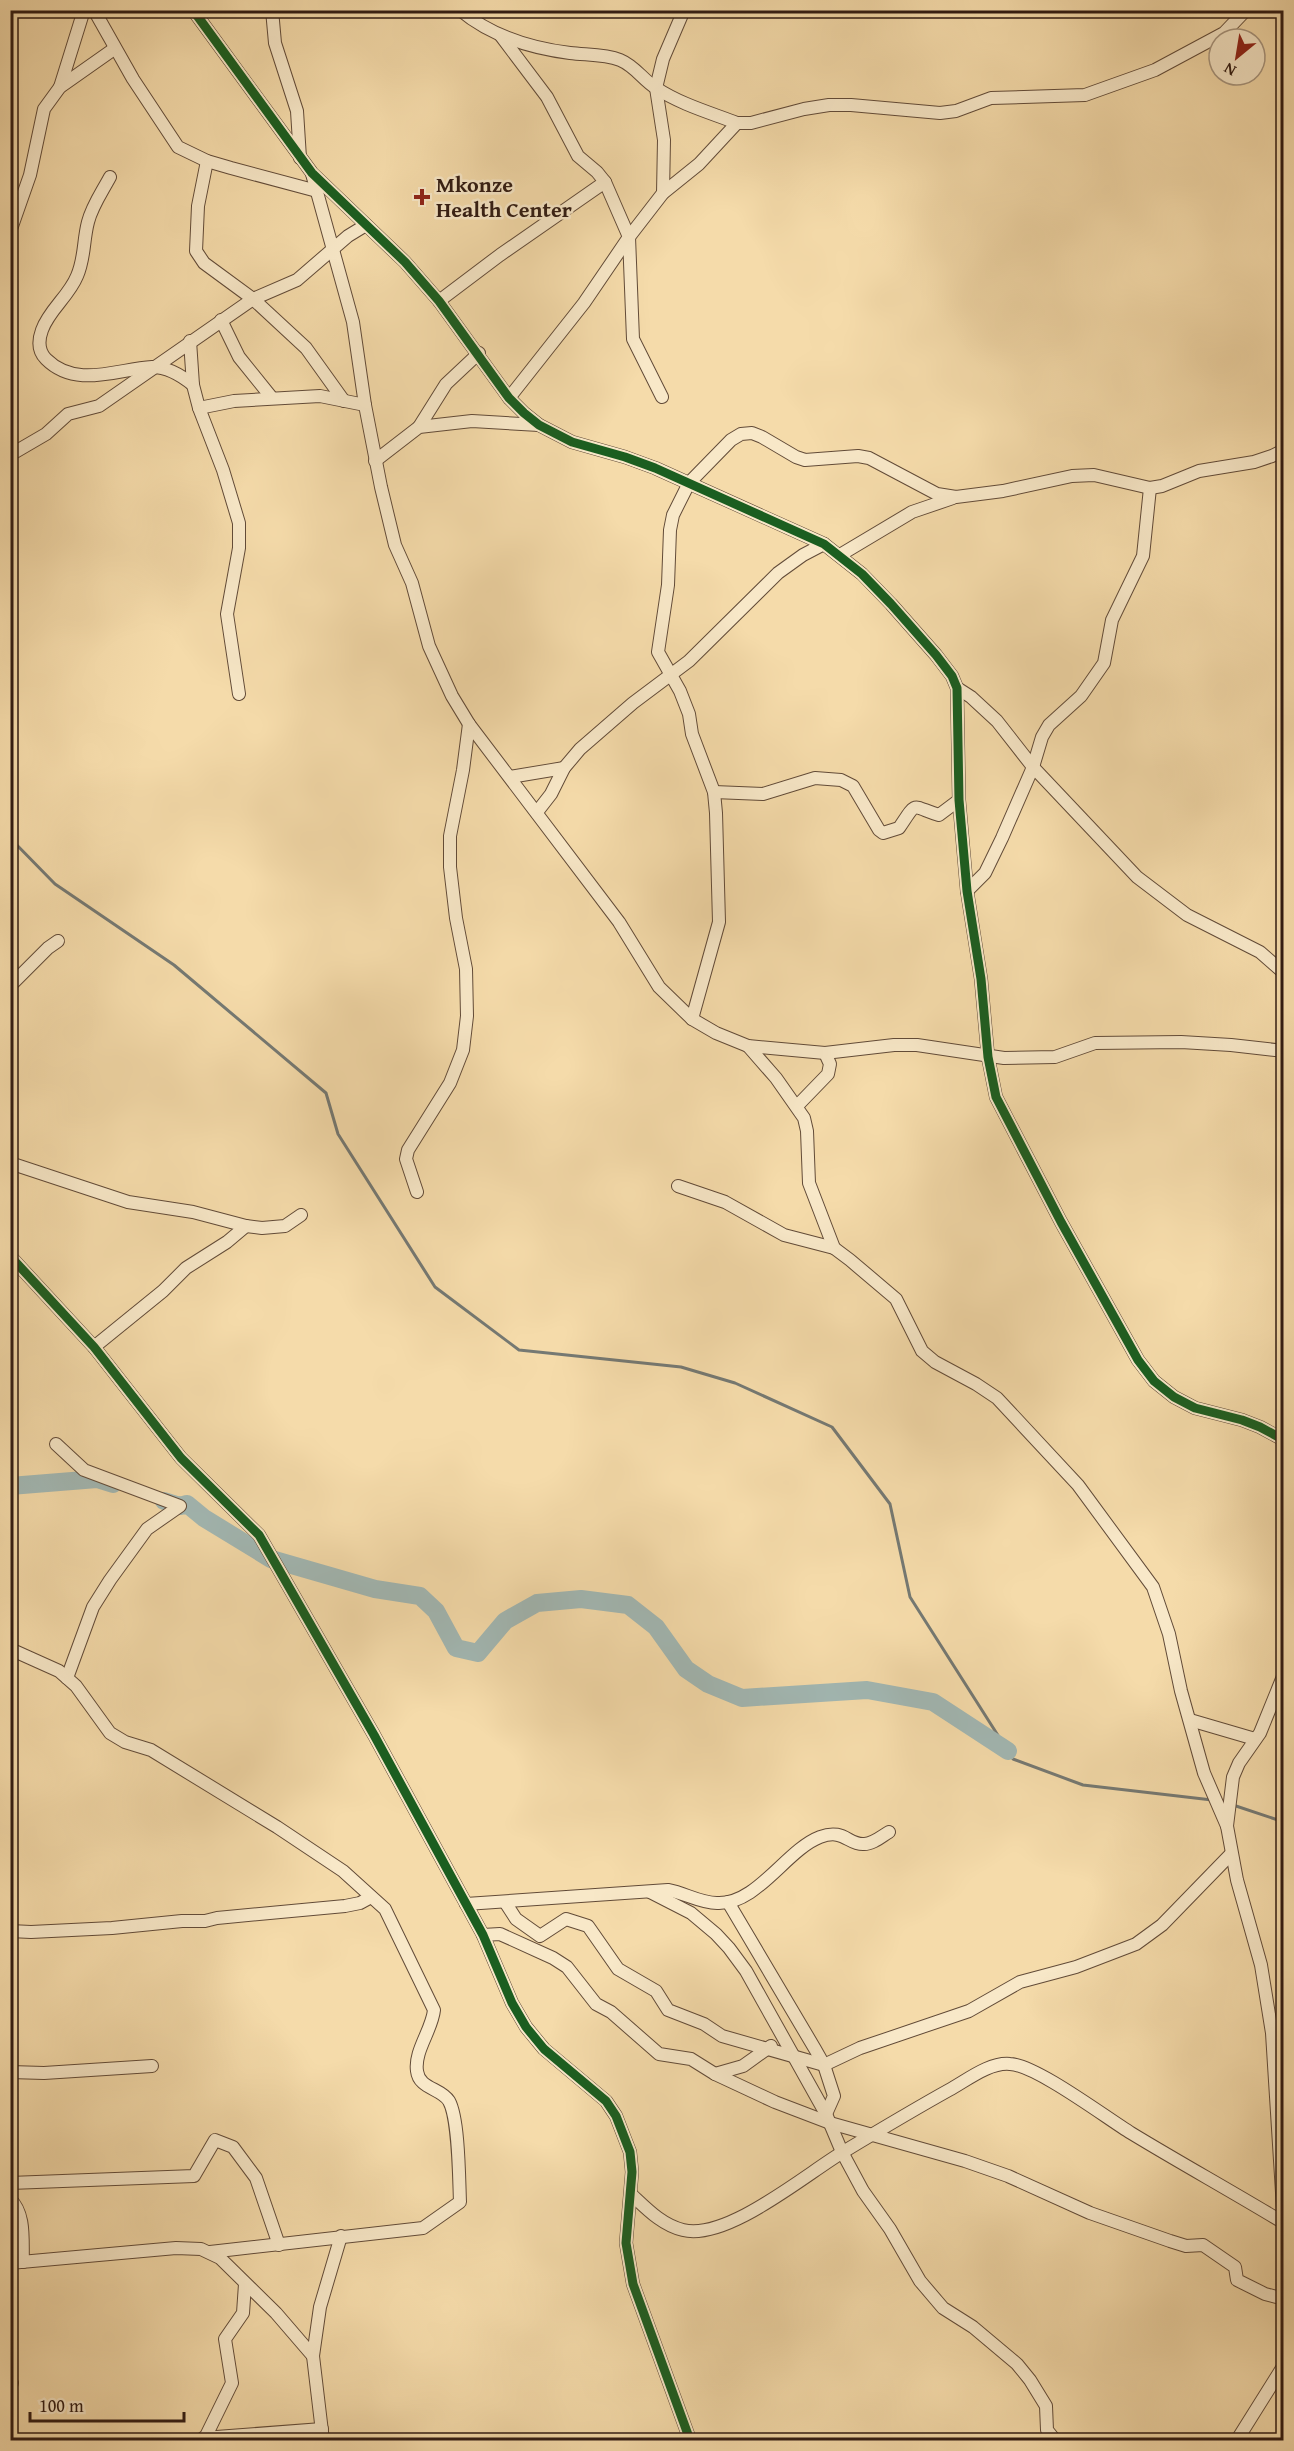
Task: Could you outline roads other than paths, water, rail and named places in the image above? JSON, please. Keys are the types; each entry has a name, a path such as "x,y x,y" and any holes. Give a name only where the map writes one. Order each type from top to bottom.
{"street":[{"path":"10,232 30,175 44,109 60,87 84,10"},
{"path":"94,10 114,49 178,147 207,161 317,191"},
{"path":"193,10 312,173 405,262 479,353 509,398 539,425 572,442 625,457 689,483 824,544 840,555 891,604 936,655 952,676 957,688 959,800 967,891 981,979 988,1057 996,1097 1061,1222 1138,1360 1154,1381 1174,1397 1195,1408 1251,1423 1284,1440"},
{"path":"272,10 275,43 297,111 300,158"},
{"path":"460,10 472,20 519,43 549,50 607,56 621,60 656,88 737,123 751,123 829,105 940,113 956,111 991,98 1085,95 1155,70 1224,33 1246,10"},
{"path":"663,193 664,140 656,88 663,59 684,10"},
{"path":"500,35 547,97 578,156 605,182 629,237 633,339 662,397"},
{"path":"60,87 114,49"},
{"path":"509,398 584,303 629,237 663,193 699,164 737,123"},
{"path":"207,161 198,206 196,251 204,263 253,299 306,348 344,401"},
{"path":"312,173 353,322 375,460 395,545 412,583 429,646 452,696 469,724 619,922 659,987 692,1019 716,1033 748,1046 825,1053 894,1045 917,1045 988,1057 1055,1057 1095,1043 1181,1042 1231,1045 1284,1052"},
{"path":"110,177 90,213 84,258 77,278 42,328 39,345 41,354 51,364 66,372 86,376 108,375 153,367 169,369 193,385"},
{"path":"439,301 500,255 605,182"},
{"path":"10,455 46,434 68,414 99,406 253,299 297,280 348,236 366,225"},
{"path":"221,320 239,357 272,398"},
{"path":"190,341 193,385 239,523 239,548 227,614 238,694"},
{"path":"375,460 419,427 446,384 479,353"},
{"path":"200,408 234,401 320,396 365,405"},
{"path":"419,427 472,421 539,425"},
{"path":"692,1019 718,922 714,792 692,734 689,714 680,691 660,658 658,643 668,585 670,530 673,515 689,483 731,440 741,434 752,433 804,460 858,456 869,458 937,494 956,497"},
{"path":"840,555 912,512 956,497 1003,491 1072,476 1094,475 1150,488 1162,486 1199,471 1254,462 1284,450"},
{"path":"967,891 985,873 1017,807 1033,767 1038,744 1050,725 1081,696 1104,663 1108,650 1109,629 1115,611 1143,556 1150,488"},
{"path":"537,812 551,794 564,768 580,748 699,653 778,573 803,555 824,544"},
{"path":"957,688 971,697 997,722 1033,767 1137,877 1187,915 1268,957 1284,973"},
{"path":"417,1192 406,1159 408,1150 450,1083 463,1050 467,1016 466,969 456,918 450,867 450,836 469,724"},
{"path":"510,777 564,768"},
{"path":"714,792 763,794 815,778 841,780 853,786 883,833 899,828 906,815 917,807 923,807 939,815 959,800"},
{"path":"10,989 12,984 58,941"},
{"path":"748,1046 797,1106 804,1118 807,1131 809,1183 834,1248"},
{"path":"797,1106 828,1074 830,1064 825,1053"},
{"path":"10,1163 118,1199 193,1212 246,1226 262,1228 285,1226 302,1215"},
{"path":"678,1186 725,1202 784,1235 834,1248 896,1299 922,1351 935,1362 997,1398 1078,1485 1153,1587 1169,1634 1181,1691 1204,1773 1227,1826"},
{"path":"94,1347 163,1291 186,1268 227,1242 246,1226"},
{"path":"10,1256 94,1347 181,1458 259,1535 275,1566 310,1622 483,1935 512,2003 526,2027 544,2049 606,2102 616,2116 630,2152 632,2194 626,2243 633,2284 690,2440"},
{"path":"56,1444 84,1470 180,1506 147,1528 110,1580 93,1608 68,1678"},
{"path":"11,1650 38,1660 68,1678 110,1733 125,1742 152,1750 277,1827 343,1871 385,1909 434,2010 433,2021 416,2062 417,2073 423,2083 448,2099 458,2152 460,2202 423,2228 210,2252 176,2248 15,2263"},
{"path":"1284,1674 1267,1718 1233,1777 1227,1826 1231,1854 1261,1965 1272,2034 1284,2223"},
{"path":"1190,1720 1256,1739"},
{"path":"466,1904 668,1890 682,1892 708,1903 728,1902 750,1891 819,1837 839,1834 856,1843 864,1844 889,1832"},
{"path":"505,1902 516,1919 540,1936 566,1919 588,1926 618,1969 657,1991 668,2010 704,2024 722,2036 824,2065 860,2048 969,2011 1020,1982 1076,1967 1136,1944 1162,1925 1231,1854"},
{"path":"650,1892 691,1913 716,1934 746,1971 782,2040 828,2119 863,2192 890,2229 920,2281 943,2308 973,2327 1017,2364 1046,2406 1047,2430 1055,2440"},
{"path":"14,1933 205,1921 345,1906 360,1903 371,1897"},
{"path":"728,1902 772,1973 824,2065 834,2096 828,2119"},
{"path":"483,1935 500,1934 553,1958 567,1967 596,2004 611,2012 659,2054 691,2059 714,2074 775,2102 873,2136 986,2169 1144,2233 1186,2246 1203,2245 1235,2267 1237,2280 1265,2294 1284,2299"},
{"path":"714,2074 743,2066 782,2040"},
{"path":"632,2194 654,2217 684,2230 711,2229 744,2217 842,2152 992,2066 1009,2063 1024,2066 1284,2223"},
{"path":"10,2073 152,2066"},
{"path":"10,2183 194,2176 215,2140 233,2147 256,2178 279,2245"},
{"path":"10,2199 17,2205 22,2226 15,2263 10,2274"},
{"path":"204,2439 323,2435 313,2356 320,2307 341,2236"},
{"path":"210,2252 220,2258 276,2313 313,2356"},
{"path":"204,2439 232,2383 225,2339 243,2313 245,2284"},
{"path":"1237,2440 1284,2365"}],"waterway":[{"path":"10,838 55,884 174,965 326,1093 338,1134 435,1287 519,1350 681,1367 735,1383 832,1427 890,1504 910,1597 1013,1759 1083,1785 1212,1800"},
{"path":"10,1486 97,1479 113,1484"},
{"path":"164,1501 180,1506 187,1504 204,1518 271,1559 375,1589 420,1596 436,1611 456,1648 478,1653 505,1621 537,1603 581,1599 628,1605 656,1627 686,1669 708,1684 742,1698 867,1690 933,1702 1008,1751"},
{"path":"1233,1805 1284,1822"}],"place":[{"name":"Mkonze Health Center","path":"422,197"}]}
